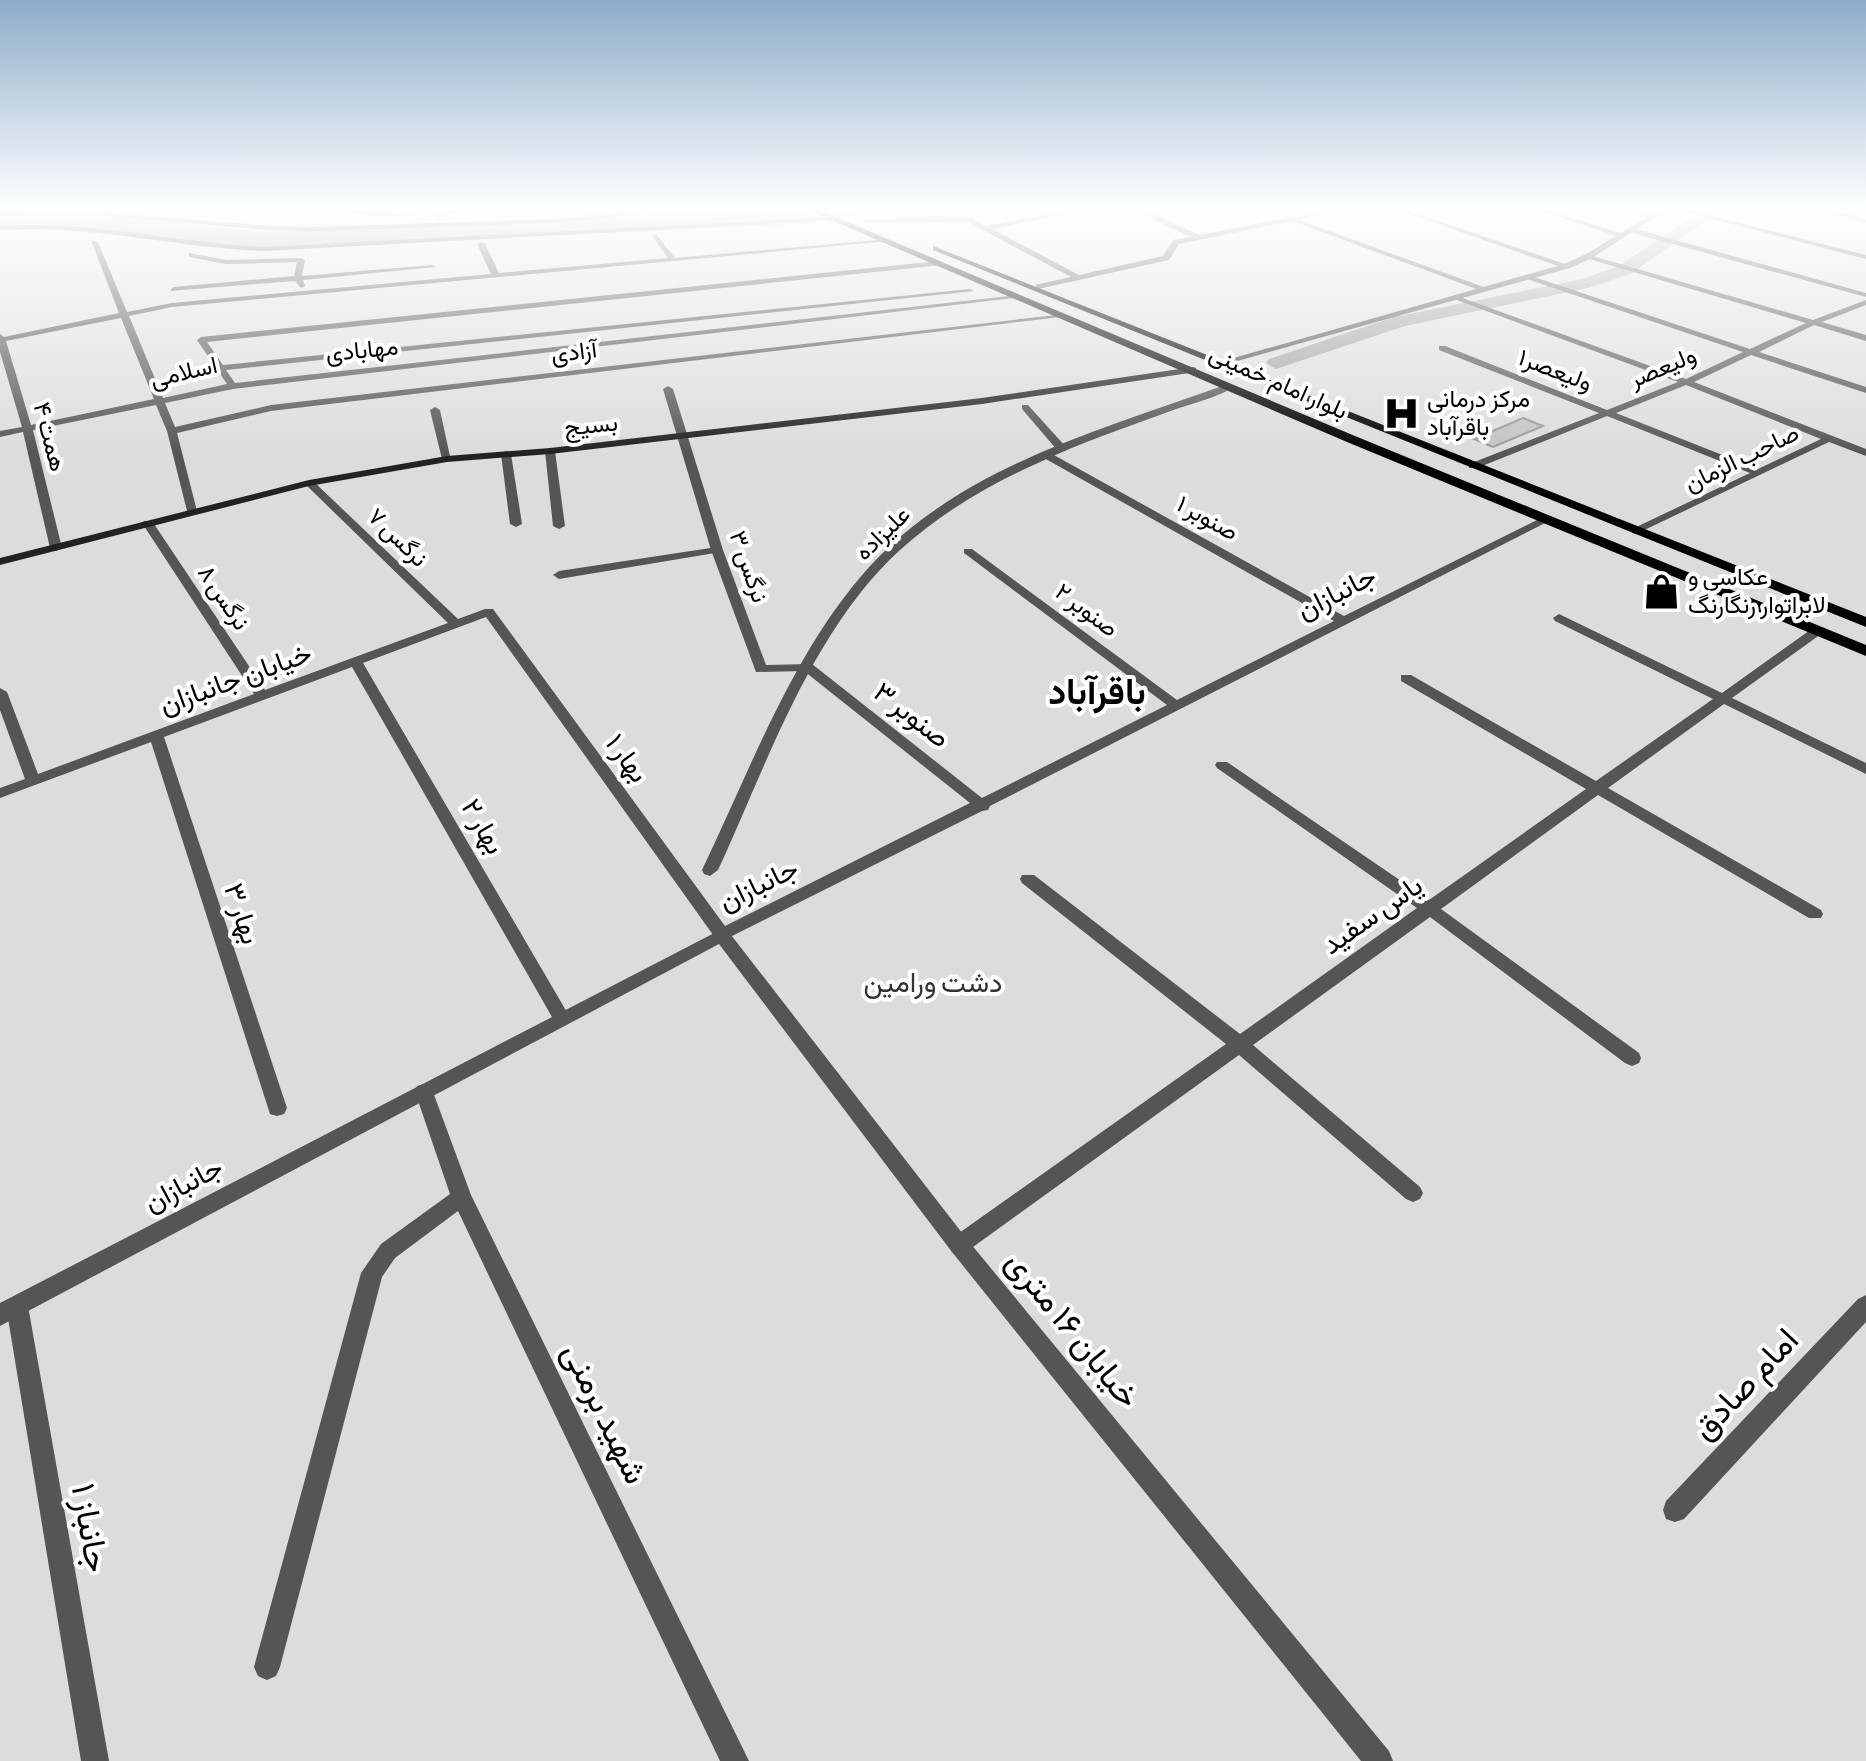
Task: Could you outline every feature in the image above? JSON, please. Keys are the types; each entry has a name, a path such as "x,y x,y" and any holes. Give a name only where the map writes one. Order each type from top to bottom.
{"main road":[{"name":"بلوار امام خمینی","path":"1004,290 1351,439 1866,651"},
{"name":"بلوار امام خمینی","path":"1046,290 1473,466 1866,622"},
{"name":"بسیج","path":"0,562 309,483 447,459 550,451 982,401 1193,370"}],"street":[{"path":"116,290 161,399 192,511"},
{"path":"0,339 172,305 344,290"},
{"name":"اسلامی","path":"0,434 233,386 201,340 678,290"},
{"path":"220,368 978,290"},
{"path":"1220,363 1481,290"},
{"path":"1564,290 1866,390"},
{"path":"1705,290 1866,338"},
{"name":"مهابادی","path":"233,386 1019,297"},
{"path":"1457,297 1686,382 1828,439"},
{"name":"ولیعصر","path":"1473,466 1686,382 1815,322 1866,302"},
{"name":"آزادی","path":"172,431 271,408 1065,316"},
{"name":"همت ۴","path":"0,339 27,427 56,548"},
{"name":"ولیعصر۱","path":"1442,348 1760,473"},
{"name":"علیزاده","path":"710,870 807,667 851,599 893,550 930,519 969,493 1062,449 1231,386"},
{"name":"نرگس ۳","path":"668,389 717,550 761,669 807,667"},
{"path":"1025,407 1062,449"},
{"path":"435,410 447,459"},
{"name":"صاحب الزمان","path":"1636,531 1828,439 1866,453"},
{"path":"550,451 559,526"},
{"path":"506,454 516,524"},
{"name":"صنوبر ۱","path":"1048,456 1345,622"},
{"name":"نرگس ۷","path":"309,483 456,624"},
{"name":"جانبازان","path":"8,1310 722,935 1549,518"},
{"name":"نرگس ۸","path":"148,523 262,696"},
{"path":"559,575 717,550"},
{"name":"صنوبر ۲","path":"968,551 1178,707"},
{"name":"خیابان جانبازان","path":"0,793 489,612"},
{"name":"بهار ۱","path":"489,612 722,935"},
{"path":"1559,618 1866,769"},
{"name":"یاس سفید","path":"959,1245 1817,631"},
{"name":"بهار ۲","path":"356,662 562,1019"},
{"name":"صنوبر ۳","path":"807,667 983,806"},
{"path":"1406,678 1815,914"},
{"path":"0,692 33,781"},
{"name":"بهار ۳","path":"156,735 277,1108"},
{"path":"1222,765 1429,908 1632,1058"},
{"path":"1028,879 1238,1043 1413,1193"},
{"name":"خیابان ۱۶ متری","path":"722,935 959,1245 1379,1761"},
{"name":"شهید برمنی","path":"424,1092 461,1197 735,1761"},
{"path":"267,1667 372,1273 388,1251 461,1197"},
{"name":"امام صادق","path":"1675,1510 1866,1306"},
{"name":"جانباز ۱","path":"8,1310 95,1761"}],"green space":[{"name":"دشت ورامین","path":"0,290 1866,290 1866,1761 0,1761"}],"building":[{"path":"1523,418 1543,426 1493,447 1474,439"}],"waterway":[{"path":"1276,363 1401,321 1556,290"}],"place":[{"name":"مرکز درمانی باقرآباد","path":"1401,414"},
{"name":"عکاسی و لابراتوار رنگارنگ","path":"1662,592"}],"district":[{"name":"باقرآباد","path":"1097,693"}]}
